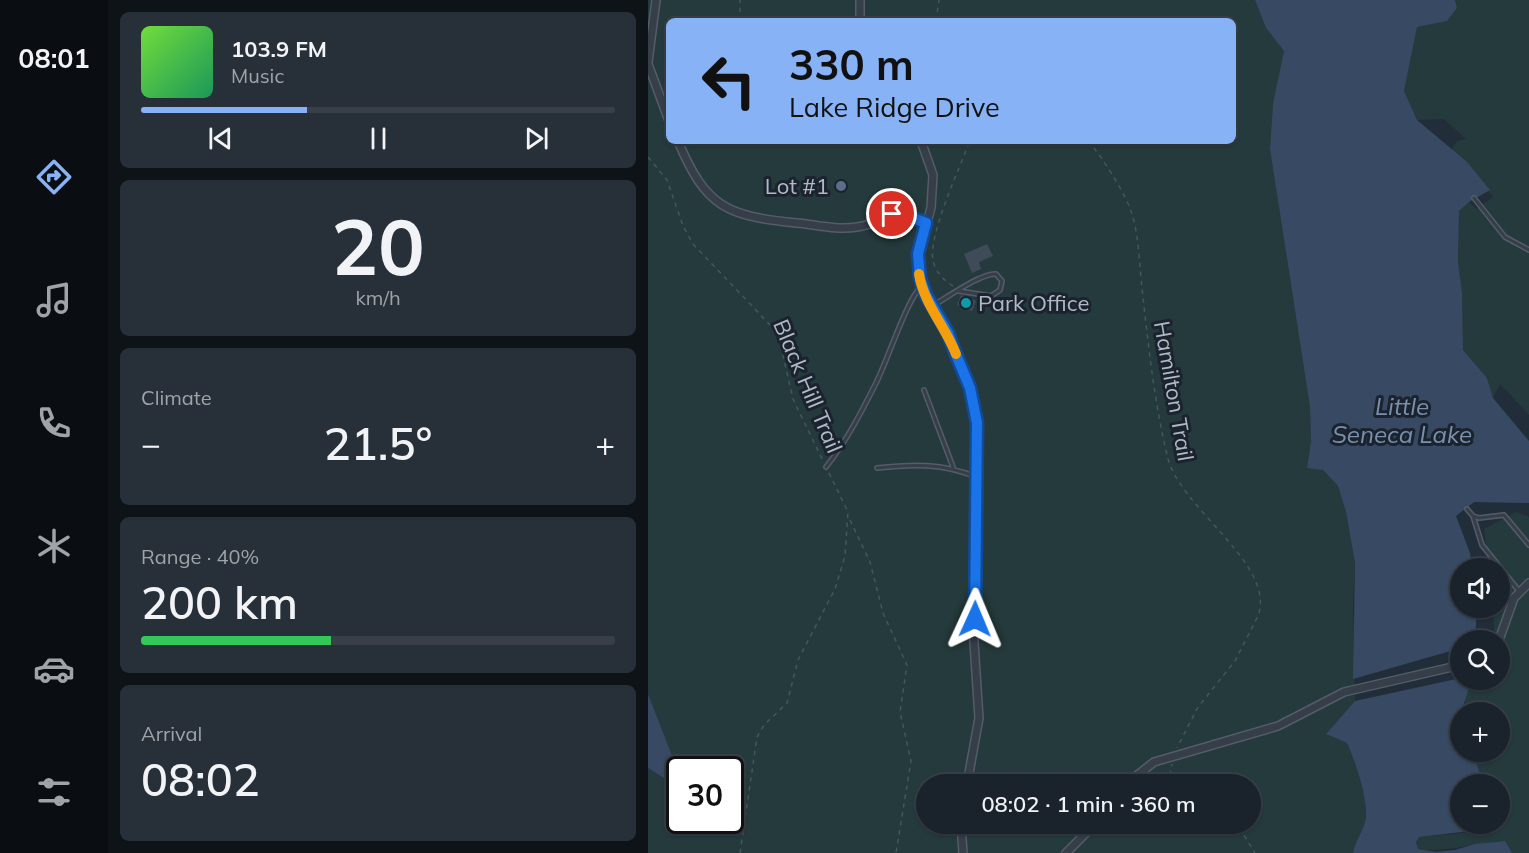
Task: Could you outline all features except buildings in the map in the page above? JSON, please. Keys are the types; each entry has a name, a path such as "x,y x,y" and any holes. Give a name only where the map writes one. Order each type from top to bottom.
{"street":[{"path":"656,0 648,63 666,113"},
{"path":"860,0 860,18"},
{"path":"679,144 687,163 711,197 724,208 742,215 838,230 861,227 900,213 926,223"},
{"path":"922,144 933,175 931,208 918,254 922,286 948,333 970,388 978,432 975,643 979,718 969,774"},
{"path":"1502,630 1510,607 1525,588"},
{"path":"1139,774 1154,762 1278,726 1344,692 1450,668"},
{"path":"962,834 963,853"},
{"path":"1066,853 1085,834"}],"lane":[{"path":"1474,198 1493,225 1505,237 1529,250"},
{"path":"932,306 959,291 992,273 1000,276 1002,281 1000,290 991,296 959,291"},
{"path":"826,467 876,383 910,300 922,286"},
{"path":"924,390 953,467"},
{"path":"877,468 912,464 953,467 978,477"},
{"path":"1467,509 1473,516 1482,545 1525,588"},
{"path":"1473,516 1504,515 1529,544"}],"path":[{"path":"740,0 740,18"},
{"path":"936,18 939,0"},
{"path":"948,290 954,286 940,276 933,255 950,188 969,144"},
{"name":"Hamilton Trail","path":"1091,144 1097,150 1131,210 1154,381 1171,470 1202,513 1240,555 1256,579 1260,591 1261,608 1258,616 1234,661 1198,707 1173,756 1170,774"},
{"name":"Black Hill Trail","path":"648,157 668,180 683,226 693,244 771,326 782,351 793,399 847,506 849,518 846,556 835,589 798,660 787,703 764,725 757,737 740,853"},
{"path":"849,518 870,562 883,613 907,665 900,712 911,761 896,853"},
{"path":"1243,834 1256,853"}],"green space":[{"path":"648,0 1255,0 1266,28 1284,51 1273,103 1270,149 1310,407 1311,441 1307,467 1323,470 1338,486 1346,512 1355,563 1353,604 1355,701 1326,734 1347,743 1364,793 1365,822 1353,853 648,853 648,768 666,778 666,834 744,834 744,756 666,756 666,760 648,694"},
{"path":"1455,0 1529,0 1529,415 1500,384 1493,398 1487,378 1463,350 1462,293 1458,261 1459,211 1469,202 1476,209 1493,197 1467,163 1451,150 1457,141 1466,139 1444,119 1417,120 1404,91 1417,27 1447,21 1457,8"},
{"path":"1516,512 1529,517 1529,853 1512,853 1505,841 1440,850 1418,849 1416,842 1419,837 1453,834 1510,834 1510,774 1480,774 1476,762 1510,762 1510,702 1465,702 1466,690 1510,690 1510,630 1494,630 1494,618 1510,618 1510,558 1488,558 1484,529"}],"water":[{"name":"Little Seneca Lake","path":"1255,0 1455,0 1457,8 1447,21 1417,27 1404,91 1417,120 1467,162 1490,190 1469,202 1459,211 1458,261 1462,293 1463,350 1487,378 1493,398 1529,441 1529,503 1474,502 1456,516 1471,558 1450,558 1450,618 1476,618 1476,630 1450,630 1450,651 1353,679 1355,563 1346,512 1338,486 1323,470 1307,468 1311,441 1310,407 1270,149 1273,103 1284,51 1266,28"},
{"path":"1450,680 1450,690 1468,690 1464,702 1450,702 1450,762 1476,762 1480,774 1450,774 1450,833 1419,837 1416,842 1418,849 1436,852 1505,841 1512,853 1353,853 1365,822 1364,793 1347,743 1326,734 1355,701"},
{"path":"648,694 672,756 666,756 666,779 648,768"}],"slow traffic":[{"path":"919,274 926,295 948,333 956,354"}],"place":[{"name":"Lot #1","path":"841,186"},
{"name":"Park Office","path":"966,303"}],"route":[{"path":"892,214 900,213 926,223 918,254 920,278 926,295 948,333 970,388 978,441 975,619"}]}
